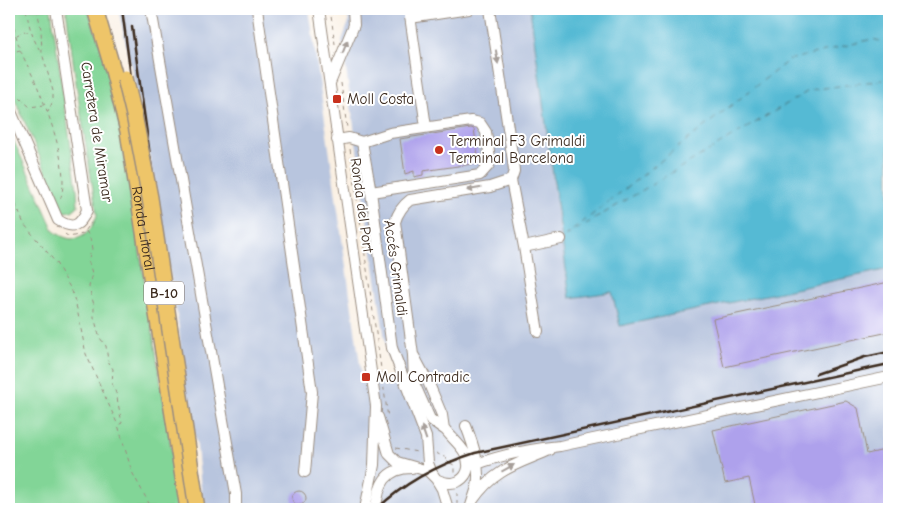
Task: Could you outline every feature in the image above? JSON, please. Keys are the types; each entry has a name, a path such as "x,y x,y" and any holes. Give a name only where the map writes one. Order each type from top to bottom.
{"highway":[{"name":"Ronda Litoral","path":"95,9 118,69 143,156 197,509"},
{"name":"Ronda Litoral","path":"105,9 118,69 136,175 188,509"}],"street":[{"name":"Carretera de Miramar","path":"9,106 58,220 67,226 75,225 83,219 87,210 56,9"},
{"path":"151,9 236,494 236,509"},
{"path":"257,9 312,392 305,472"},
{"name":"Ronda del Port","path":"319,9 376,406"},
{"path":"330,84 354,24 352,9"},
{"path":"426,127 410,13 469,9"},
{"path":"490,9 513,161 514,170 511,180 538,332"},
{"path":"337,140 349,138 362,142 390,133 471,121 480,123 486,132 490,159 489,165 486,170 473,177 371,192"},
{"name":"Accés Grimaldi","path":"362,142 371,192 392,348 426,437 428,464 452,508"},
{"path":"376,406 388,454 397,462 428,471 436,479 446,484 454,483 463,478 467,472 468,464 465,452 444,429 430,420 414,383 413,355 396,222 397,214 402,206 415,199 490,186 511,180"},
{"path":"524,247 561,239"},
{"path":"477,464 496,457 534,448 560,446 889,377"},
{"path":"365,509 372,480 376,406"},
{"path":"466,426 477,464 477,485 471,505"},
{"path":"374,442 380,468 376,509"},
{"path":"471,505 487,482 507,468 560,446"},
{"path":"377,494 382,483 393,473 404,468 420,469"}],"path":[{"path":"26,9 28,27 42,53"},
{"path":"32,9 37,9 41,29 42,53 53,91 53,101 48,112"},
{"path":"330,9 335,44"},
{"path":"9,12 20,50 48,112 60,157 63,193 60,200 57,201"},
{"path":"16,36 24,31 31,34"},
{"path":"9,53 20,50"},
{"path":"9,74 14,92 30,107 44,105"},
{"path":"340,77 347,130"},
{"name":"Ronda del Port","path":"350,144 385,396"},
{"path":"9,189 24,224 56,263 72,291 86,354 118,425 132,472 152,509"},
{"name":"Carretera de Miramar","path":"86,231 91,225 92,218"},
{"path":"64,234 69,237 83,234 86,231 90,238 92,249 88,260 92,273 89,287 100,338 106,346 108,361 113,369 112,384 116,393 122,423 118,425"},
{"path":"396,448 420,452"},
{"path":"434,451 448,459"},
{"path":"450,463 454,465 454,474"},
{"path":"452,508 458,488"}],"shaded area":[{"path":"118,9 309,9 362,378 397,379 387,354 342,40 349,22 346,9 530,9 561,239 612,291 620,325 889,269 889,509 203,509 197,447 183,377 179,328 159,209 141,111"}],"green space":[{"path":"9,9 51,9 77,189 78,206 72,211 65,212 61,210 9,86"},
{"path":"66,9 88,9 105,59 120,126 181,509 9,509 9,130 54,231 61,236 75,239 86,234 97,215"}],"water":[{"path":"530,9 889,9 889,269 620,326 612,292 570,298"}],"building":[{"name":"Terminal F3 Grimaldi Terminal Barcelona","path":"474,129 479,163 423,171 423,175 414,177 414,171 405,174 400,139"},
{"path":"889,282 889,332 724,367 713,319"},
{"path":"846,401 858,408 867,454 889,449 889,509 756,509 749,478 725,483 713,430"},
{"path":"296,491 302,491 306,498 302,505 296,505 292,501 292,495"}],"ferry route":[{"path":"564,237 789,60 872,39 889,43"},
{"path":"566,236 810,90 882,80 889,81"}],"railway":[{"path":"122,9 160,298 193,509"},
{"path":"132,27 196,484"},
{"path":"816,374 865,357 889,352"},
{"path":"377,509 422,475 475,453 889,364"}],"place":[{"name":"Moll Costa","path":"337,99"},
{"name":"Terminal F3 Grimaldi Terminal Barcelona","path":"439,150"},
{"name":"Moll Contradic","path":"366,377"}]}
